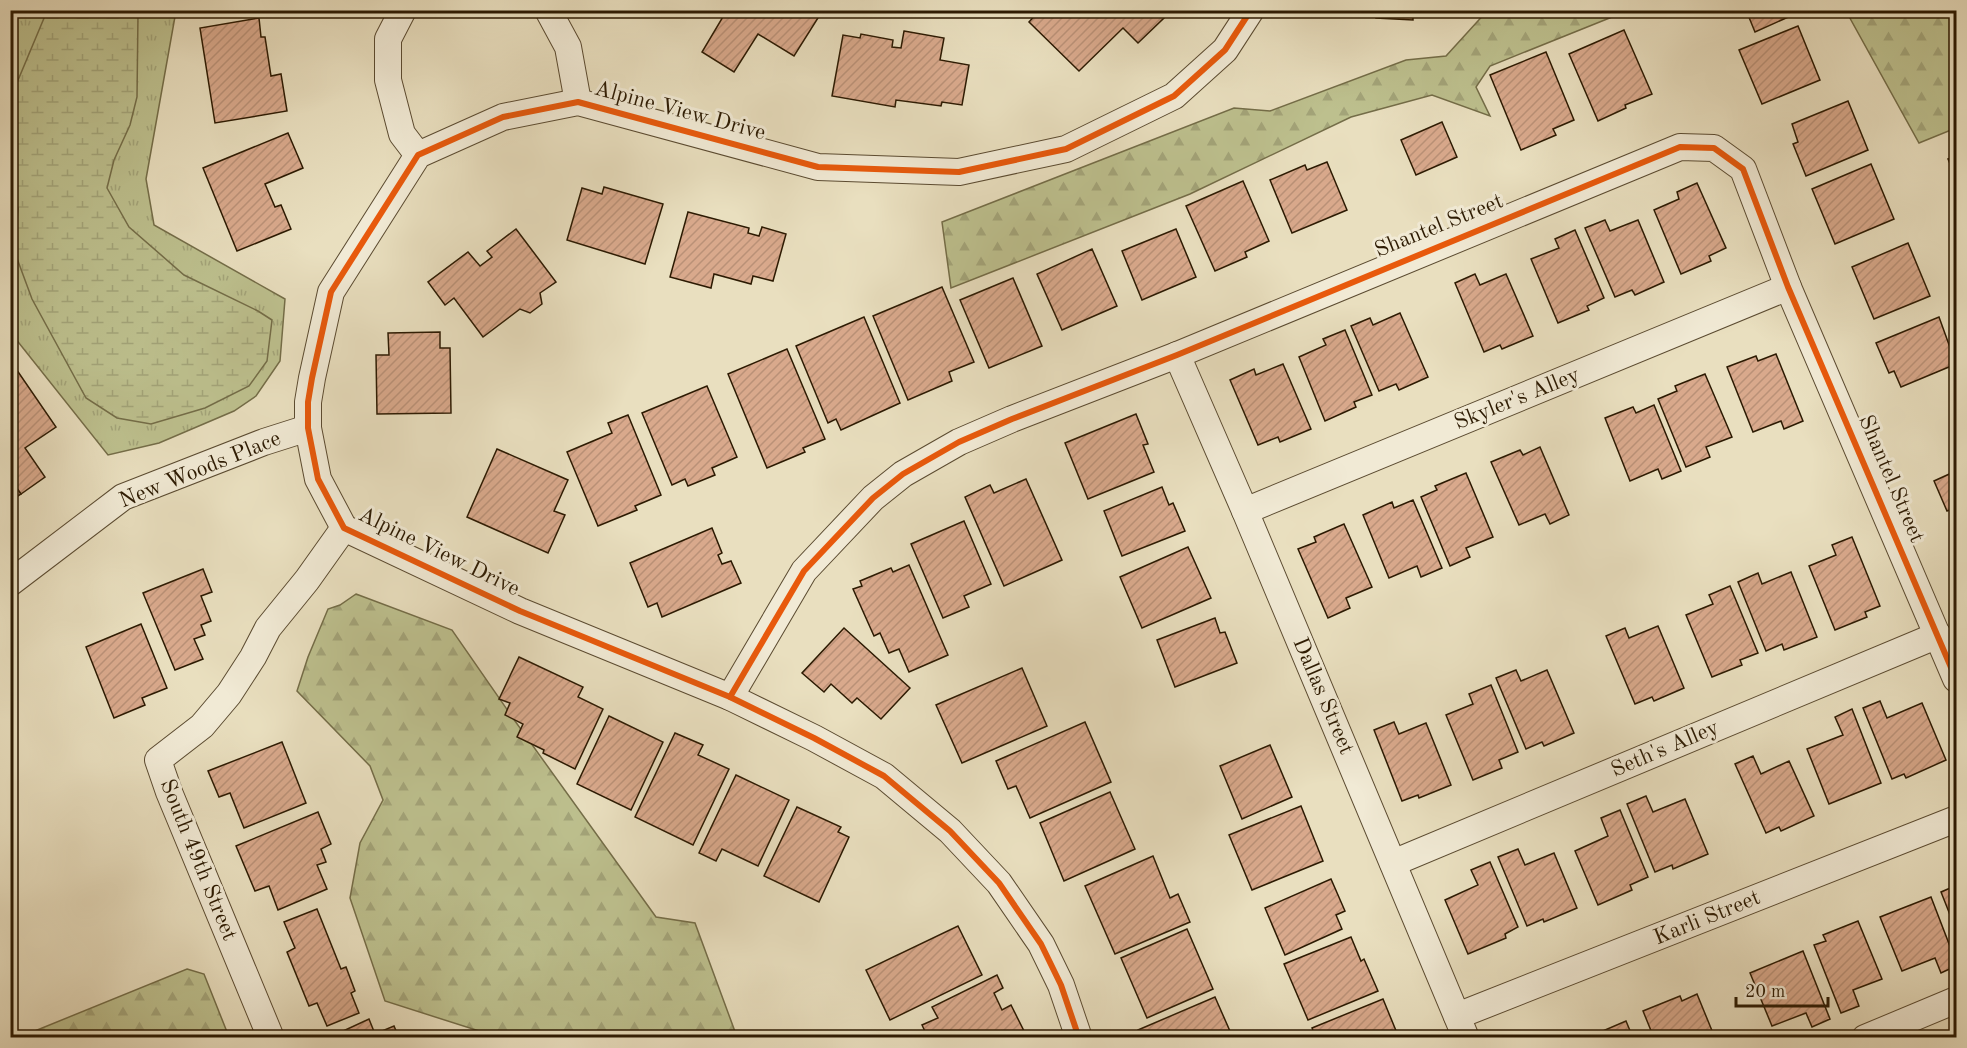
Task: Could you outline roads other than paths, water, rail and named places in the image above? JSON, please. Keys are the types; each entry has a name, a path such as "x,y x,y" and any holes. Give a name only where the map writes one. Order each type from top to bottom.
{"street":[{"path":"403,10 388,39 388,80 402,134 418,155"},
{"name":"Alpine View Drive","path":"548,10 568,47 578,102"},
{"name":"Alpine View Drive","path":"1079,1038 1061,985 1041,945 999,883 950,831 884,776 814,738 730,697 520,611 344,528 318,479 308,428 308,402 312,378 331,292 418,155 503,117 578,102 818,167 958,172 1066,149 1174,96 1225,50 1251,10"},
{"name":"Shantel Street","path":"730,697 804,572 873,498 903,474 959,442 980,433 1177,355 1680,147 1714,148 1743,170 1788,287 1956,679"},
{"name":"Skyler's Alley","path":"1245,511 1788,287"},
{"name":"Dallas Street","path":"1177,355 1462,1027"},
{"name":"New Woods Place","path":"10,583 123,497 264,442 308,428"},
{"name":"South 49th Street","path":"271,1038 159,760 202,726 229,694 268,628 307,580 344,528"},
{"name":"Seth's Alley","path":"1392,863 1938,635"},
{"name":"Karli Street","path":"1462,1027 1956,819"},
{"path":"1865,1038 1956,1000"}]}
